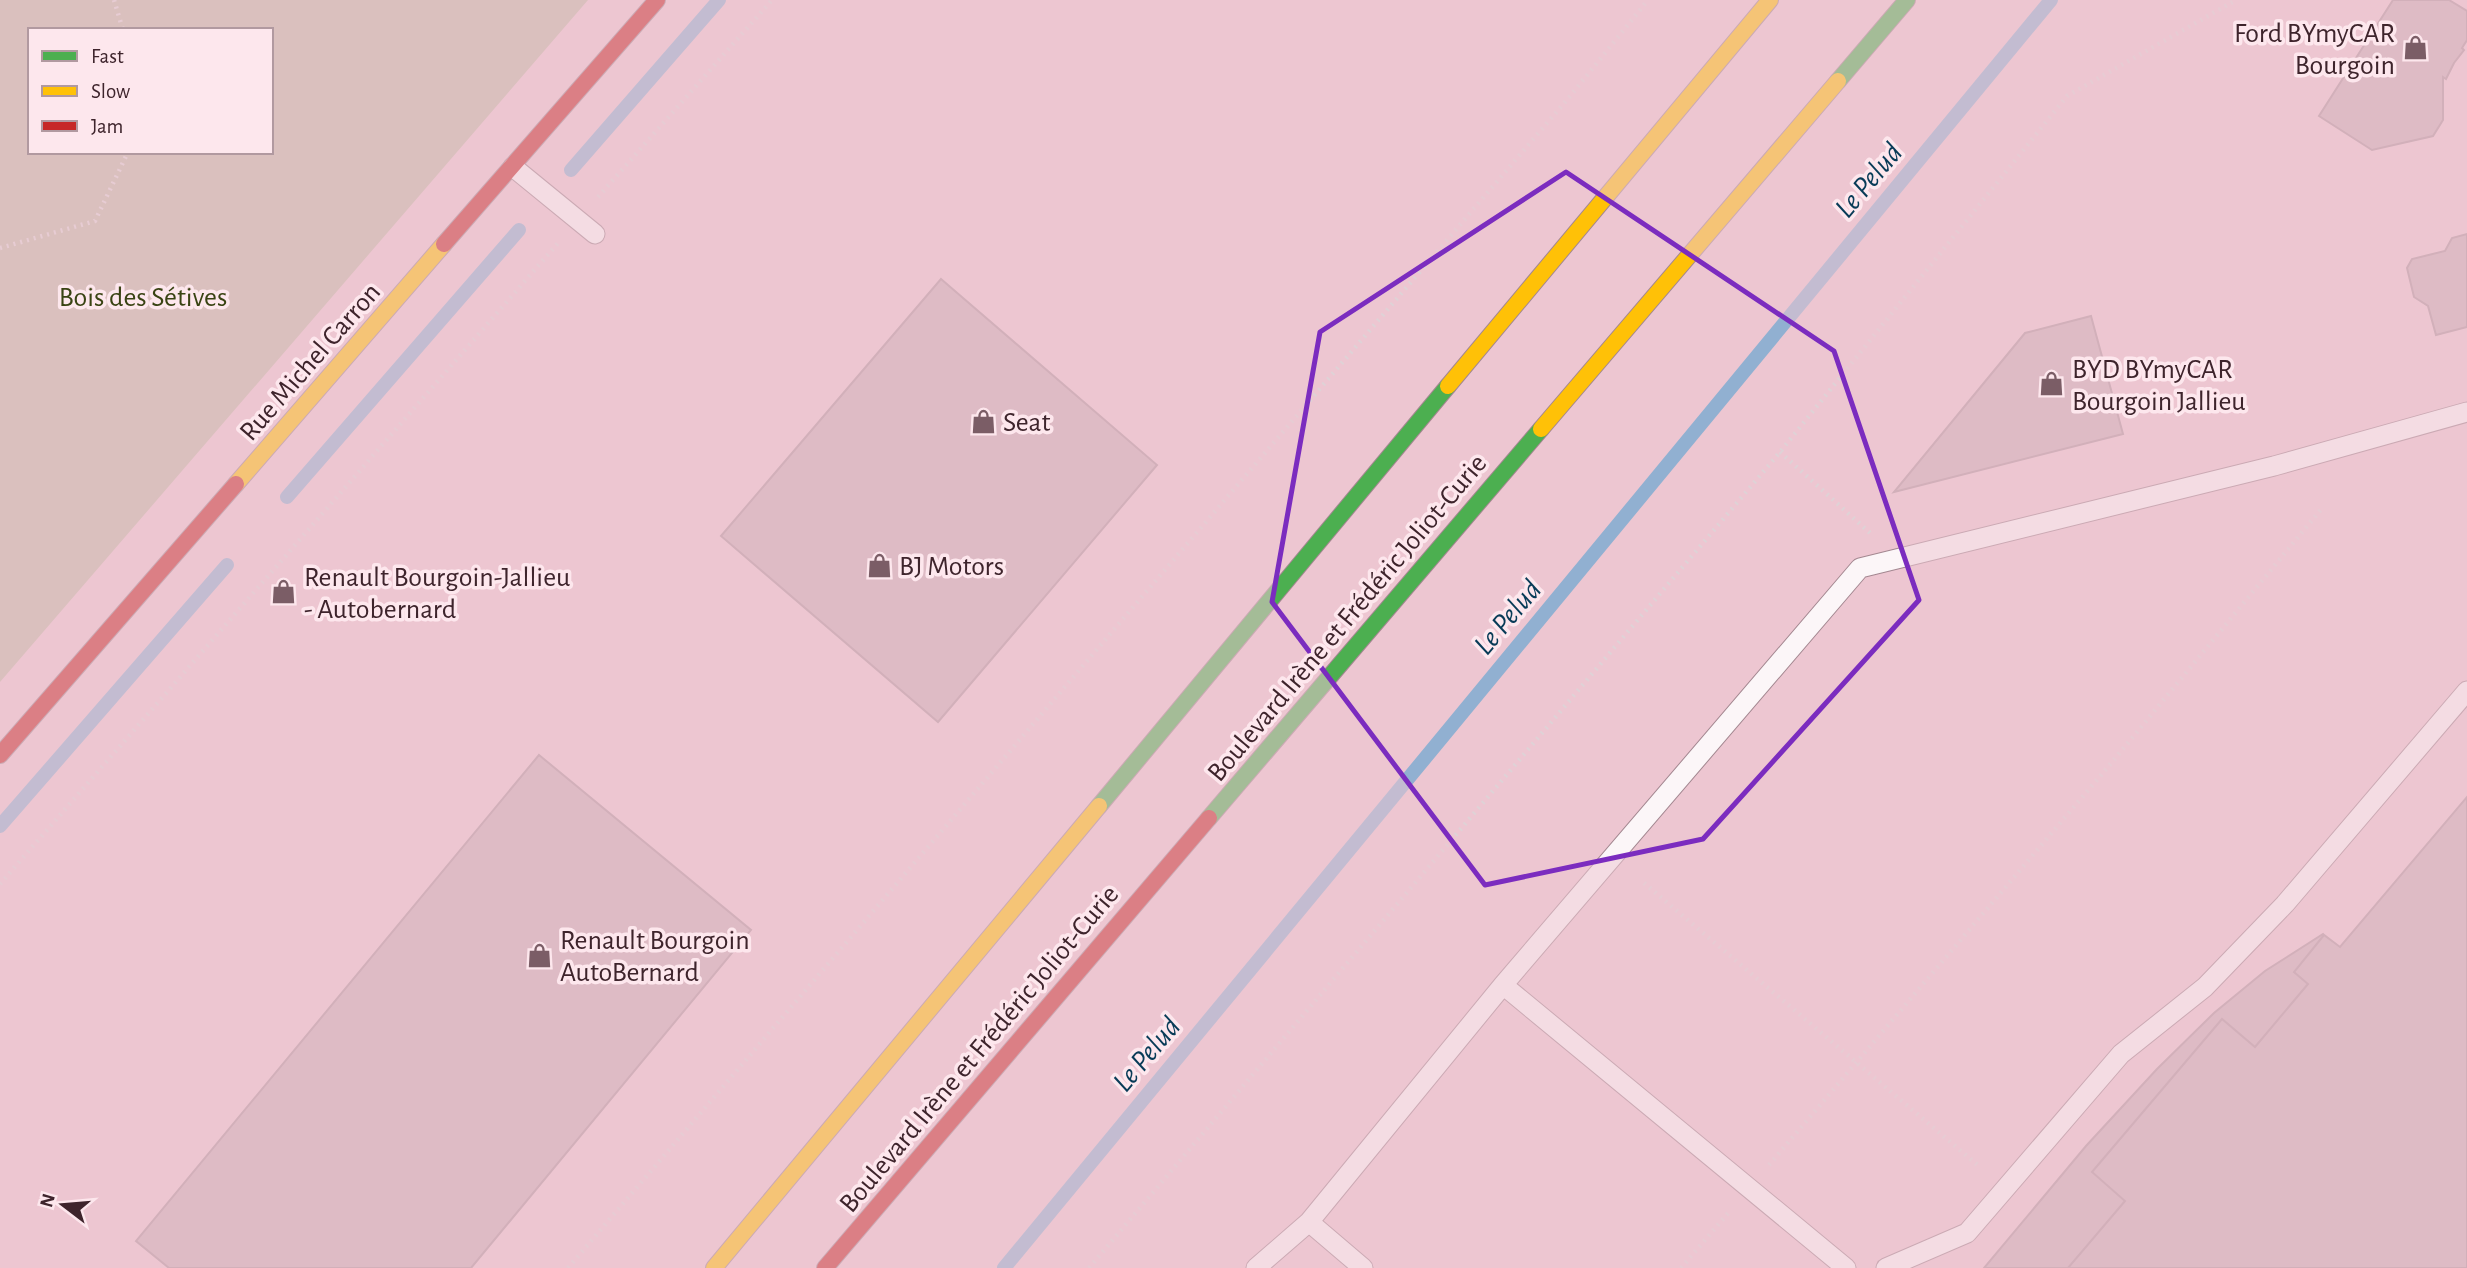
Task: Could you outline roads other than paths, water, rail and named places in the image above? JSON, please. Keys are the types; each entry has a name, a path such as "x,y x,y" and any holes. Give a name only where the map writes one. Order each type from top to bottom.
{"main road":[{"name":"Rue Michel Carron","path":"0,755 657,0"},
{"path":"714,1268 1770,0"},
{"name":"Boulevard Irène et Frédéric Joliot-Curie","path":"825,1268 1907,0"}],"lane":[{"path":"513,167 595,234"},
{"path":"1256,1268 1309,1222 1503,985 1860,568 2274,466 2467,412"},
{"path":"1886,1268 1967,1233 2121,1054 2205,986 2285,904 2467,691"},
{"path":"1503,985 1846,1268"},
{"path":"1309,1222 1363,1268"}],"waterway":[{"path":"571,170 719,0"},
{"name":"Le Pelud","path":"1004,1268 2051,0"},
{"path":"287,497 519,230"},
{"path":"0,826 227,565"}],"place":[{"name":"Ford BYmyCAR Bourgoin","path":"2415,48"},
{"name":"BYD BYmyCAR Bourgoin Jallieu","path":"2052,384"},
{"name":"Seat","path":"983,421"},
{"name":"BJ Motors","path":"879,565"},
{"name":"Renault Bourgoin-Jallieu - Autobernard","path":"284,592"},
{"name":"Renault Bourgoin AutoBernard","path":"540,955"}],"park label":[{"name":"Bois des Sétives","path":"143,296"}]}
